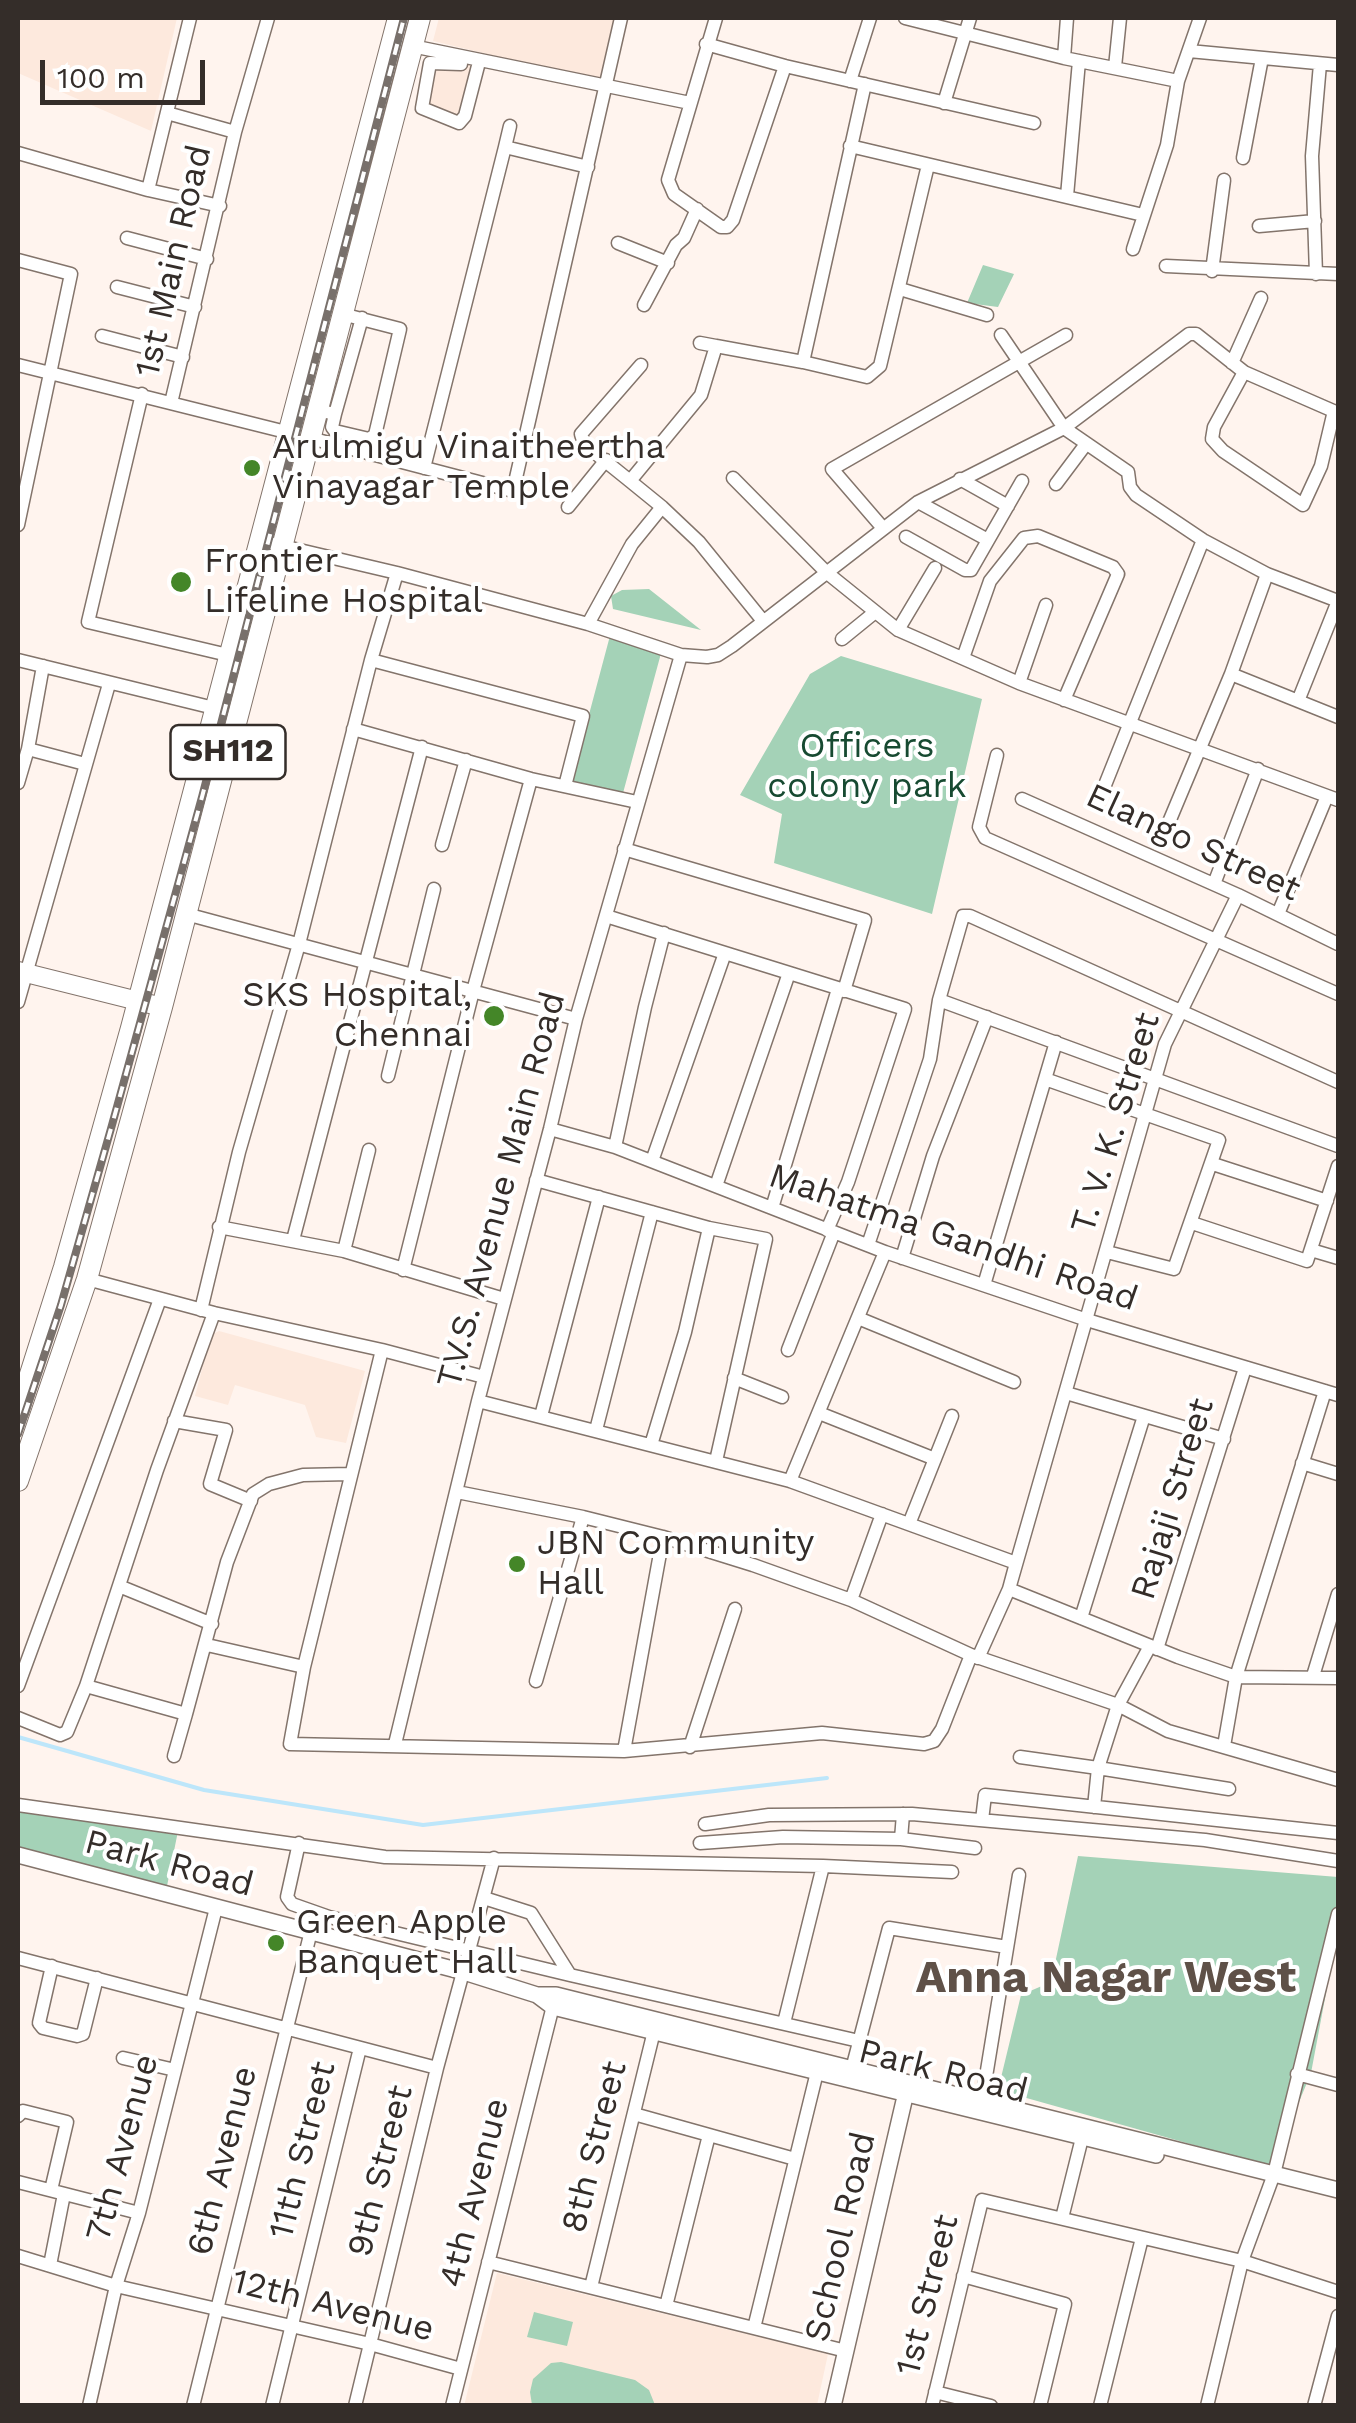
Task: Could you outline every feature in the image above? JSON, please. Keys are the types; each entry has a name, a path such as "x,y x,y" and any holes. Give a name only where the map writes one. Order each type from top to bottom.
{"main road":[{"name":"SH112","path":"18,1482 88,1279 162,1007 398,18"},
{"name":"SH112","path":"300,435 326,412 352,316 395,110 420,18"},
{"name":"SH112","path":"18,1412 24,1368 138,1001 228,655 272,543"},
{"path":"21,972 162,1007"}],"street":[{"path":"148,190 190,18"},
{"name":"1st Main Road","path":"172,403 236,132 268,18"},
{"path":"18,365 514,491 621,18"},
{"path":"716,18 668,180 674,194 721,227 734,220 784,66"},
{"path":"850,81 870,18"},
{"path":"905,18 1064,58 1178,81"},
{"path":"944,104 970,18"},
{"path":"1064,58 1067,18"},
{"path":"1115,67 1120,18"},
{"path":"1133,249 1167,146 1178,81 1200,18"},
{"path":"706,44 784,66 1034,123"},
{"path":"412,46 478,63 690,103"},
{"path":"1189,50 1338,66"},
{"path":"1244,158 1262,58"},
{"path":"1068,196 1079,61"},
{"path":"395,110 412,114 422,108 430,62 478,63"},
{"path":"422,108 459,123 478,63"},
{"path":"1316,274 1312,156 1320,64"},
{"path":"803,362 865,84"},
{"path":"168,113 236,132"},
{"path":"424,468 510,126"},
{"path":"850,146 1143,216"},
{"path":"504,147 588,167"},
{"path":"18,154 220,206"},
{"path":"700,342 867,377 876,372 885,358 928,165"},
{"path":"1212,271 1224,180"},
{"path":"644,306 697,208"},
{"path":"1259,226 1315,221"},
{"path":"128,238 207,259"},
{"path":"618,243 668,263"},
{"path":"18,260 71,274 18,525"},
{"path":"1166,266 1338,274"},
{"path":"117,287 195,307"},
{"path":"900,289 988,315"},
{"path":"272,543 588,624 681,655 718,655 918,502 1064,428 1183,336 1196,334 1238,367 1336,412 1321,466 1303,505 1223,451 1212,439 1214,427 1238,367 1261,298"},
{"path":"326,412 332,430 372,439 400,329 352,316"},
{"path":"1001,334 1064,428 1128,472 1130,487 1136,495 1202,540 1267,574 1338,601 1334,623 1298,701"},
{"path":"882,527 832,468 1066,335"},
{"path":"102,336 183,356"},
{"path":"630,481 701,395 716,346"},
{"path":"641,365 581,434 584,444 700,542 763,621"},
{"path":"142,394 88,622 228,655"},
{"path":"1056,484 1086,444"},
{"path":"568,507 606,460"},
{"path":"733,478 826,572 898,630 1018,683 1333,798 1278,914"},
{"path":"960,479 1008,506"},
{"path":"906,537 969,571 1022,482"},
{"path":"918,502 988,540"},
{"path":"588,624 632,544 662,507"},
{"path":"963,658 990,580 1024,538 1038,536 1113,567 1118,574 1064,700"},
{"path":"1105,786 1202,540"},
{"path":"898,630 935,568"},
{"path":"18,1718 60,1735 67,1732 120,1586 207,1311 219,1227 397,573"},
{"path":"1164,834 1231,674 1267,574"},
{"path":"1018,683 1046,604"},
{"path":"842,639 874,613"},
{"name":"T.V.S. Avenue Main Road","path":"395,1744 576,1019 681,655"},
{"path":"18,660 214,708"},
{"path":"371,660 583,716 565,786"},
{"path":"18,782 43,666"},
{"path":"1231,674 1338,717"},
{"path":"18,1002 21,972 108,684"},
{"path":"353,730 637,802"},
{"path":"293,1240 422,747"},
{"path":"28,749 85,764"},
{"path":"996,755 980,817 980,834 985,838 1338,994"},
{"path":"442,845 466,760"},
{"path":"1214,884 1258,770"},
{"path":"403,1270 473,991 532,778"},
{"name":"Elango Street","path":"1022,798 1238,894 1338,944"},
{"path":"624,848 865,920 772,1208"},
{"path":"388,1076 434,888"},
{"name":"T. V. K. Street","path":"690,1747 822,1734 924,1744 934,1741 942,1729 1009,1589 1165,1044 1238,894"},
{"path":"186,914 576,1019"},
{"path":"606,916 905,1009 788,1350"},
{"path":"868,1246 930,1059 939,1000 960,919 970,916 1338,1082"},
{"path":"616,1147 664,933"},
{"path":"652,1161 725,952"},
{"path":"716,1186 789,973"},
{"path":"939,1000 1338,1146"},
{"path":"902,1258 933,1156 987,1017"},
{"path":"984,1286 1056,1042"},
{"path":"1045,1079 1218,1138 1214,1164 1173,1270 1106,1252"},
{"name":"Mahatma Gandhi Road","path":"550,1129 616,1147 868,1246 984,1286 1332,1393"},
{"path":"344,1250 369,1150"},
{"path":"1214,1164 1327,1201"},
{"path":"1309,1256 1338,1166"},
{"path":"536,1180 708,1228 766,1239 716,1462"},
{"path":"541,1416 599,1197"},
{"path":"596,1430 652,1212"},
{"path":"1192,1223 1309,1256 1338,1258"},
{"path":"219,1227 344,1250 504,1299"},
{"path":"651,1444 686,1332 708,1228"},
{"path":"790,1481 885,1252"},
{"path":"88,1279 484,1378"},
{"path":"18,1686 160,1299"},
{"path":"858,1318 1014,1382"},
{"path":"382,1350 304,1667 290,1744 624,1752 690,1747 735,1609"},
{"name":"Rajaji Street","path":"1094,1807 1098,1768 1118,1705 1153,1648 1245,1368"},
{"path":"734,1378 782,1397"},
{"path":"1066,1392 1224,1440"},
{"path":"1224,1746 1236,1677 1302,1464 1332,1393"},
{"path":"478,1401 790,1481 882,1514 1016,1563 1009,1589 1236,1677 1338,1678"},
{"path":"819,1412 934,1459"},
{"path":"908,1524 952,1416"},
{"path":"1081,1618 1144,1416"},
{"path":"174,1422 226,1430 210,1484 251,1501"},
{"path":"1302,1464 1338,1474"},
{"path":"174,1756 227,1562 253,1494 269,1484 303,1475 350,1474"},
{"path":"457,1492 663,1537 851,1600 974,1656 1118,1705 1168,1731 1338,1780"},
{"path":"851,1600 882,1514"},
{"path":"536,1681 583,1518"},
{"path":"624,1752 663,1537"},
{"path":"120,1586 212,1624"},
{"path":"1313,1676 1338,1594"},
{"path":"207,1645 304,1667"},
{"path":"86,1686 186,1714"},
{"path":"1020,1757 1228,1789"},
{"path":"982,1820 985,1795 1338,1834"},
{"path":"18,1805 385,1857 952,1872"},
{"path":"901,1839 903,1814"},
{"path":"705,1824 769,1816 903,1814 1205,1840 1338,1860"},
{"path":"700,1843 783,1837 901,1839 974,1848"},
{"path":"299,1844 287,1897 292,1904 329,1917 570,1976 859,2041"},
{"name":"Park Road","path":"18,1855 464,1972 554,2001 907,2088 1082,2138 1338,2190"},
{"name":"9th Street","path":"355,2406 436,2068 494,1858"},
{"path":"784,2023 823,1866"},
{"path":"982,2101 1019,1875"},
{"path":"484,1898 531,1914 570,1976"},
{"name":"7th Avenue","path":"90,2406 116,2286 139,2213 216,1908"},
{"path":"1206,2406 1242,2261 1272,2178 1338,1915"},
{"path":"852,2069 889,1928 1007,1948"},
{"name":"6th Avenue","path":"193,2406 312,1931"},
{"path":"18,1958 436,2068"},
{"path":"52,1966 39,2023 43,2028 84,2034 97,1978"},
{"name":"4th Avenue","path":"452,2406 554,2001"},
{"name":"8th Street","path":"591,2288 656,2026"},
{"name":"11th Street","path":"272,2406 360,2048"},
{"path":"124,2058 175,2070"},
{"path":"754,2328 818,2067"},
{"name":"Park Road","path":"818,2067 852,2069 907,2088 982,2101 1338,2199"},
{"path":"1297,2074 1338,2086"},
{"name":"School Road","path":"833,2406 907,2088"},
{"path":"18,2116 22,2111 68,2122 50,2265"},
{"path":"634,2114 796,2159"},
{"path":"666,2306 709,2135"},
{"path":"1082,2138 1062,2218 1242,2261 1338,2292"},
{"path":"18,2182 139,2213"},
{"name":"1st Street","path":"934,2398 982,2200 1062,2218"},
{"path":"1100,2406 1142,2238"},
{"name":"12th Avenue","path":"18,2256 116,2286 370,2344 461,2369"},
{"path":"488,2262 846,2351"},
{"path":"964,2276 1065,2304 1040,2406"},
{"path":"1314,2406 1338,2316"},
{"path":"934,2398 990,2406"}],"shaded area":[{"path":"18,18 177,18 151,131 18,73"},
{"path":"439,18 618,18 603,82 433,41"},
{"path":"434,62 479,62 459,123 422,108"},
{"path":"219,1331 365,1371 346,1443 316,1437 305,1405 235,1385 228,1405 195,1396 211,1335"},
{"path":"497,2273 828,2354 817,2405 464,2406"}],"green space":[{"path":"983,265 1014,274 998,307 967,303"},
{"path":"649,589 701,630 613,609 611,596 622,590"},
{"path":"611,632 663,646 623,793 571,782"},
{"name":"Officers colony park","path":"841,656 982,699 932,914 774,863 782,814 740,795 810,674"},
{"path":"18,1810 178,1831 166,1891 18,1850"},
{"path":"1078,1856 1338,1877 1338,1929 1311,2073 1272,2167 998,2090 1021,1995 1051,1982"},
{"path":"534,2312 573,2322 567,2346 527,2337"},
{"path":"551,2363 635,2380 649,2390 655,2405 532,2405 533,2379"}],"waterway":[{"path":"18,1737 204,1790 423,1825 827,1778"}],"railway":[{"path":"18,1434 61,1305 202,797 404,18"}],"place":[{"name":"Arulmigu Vinaitheertha Vinayagar Temple","path":"252,468"},
{"name":"Frontier Lifeline Hospital","path":"181,582"},
{"name":"SKS Hospital, Chennai","path":"494,1016"},
{"name":"JBN Community Hall","path":"517,1564"},
{"name":"Green Apple Banquet Hall","path":"276,1943"}],"district":[{"name":"Anna Nagar West","path":"1106,1979"}]}
